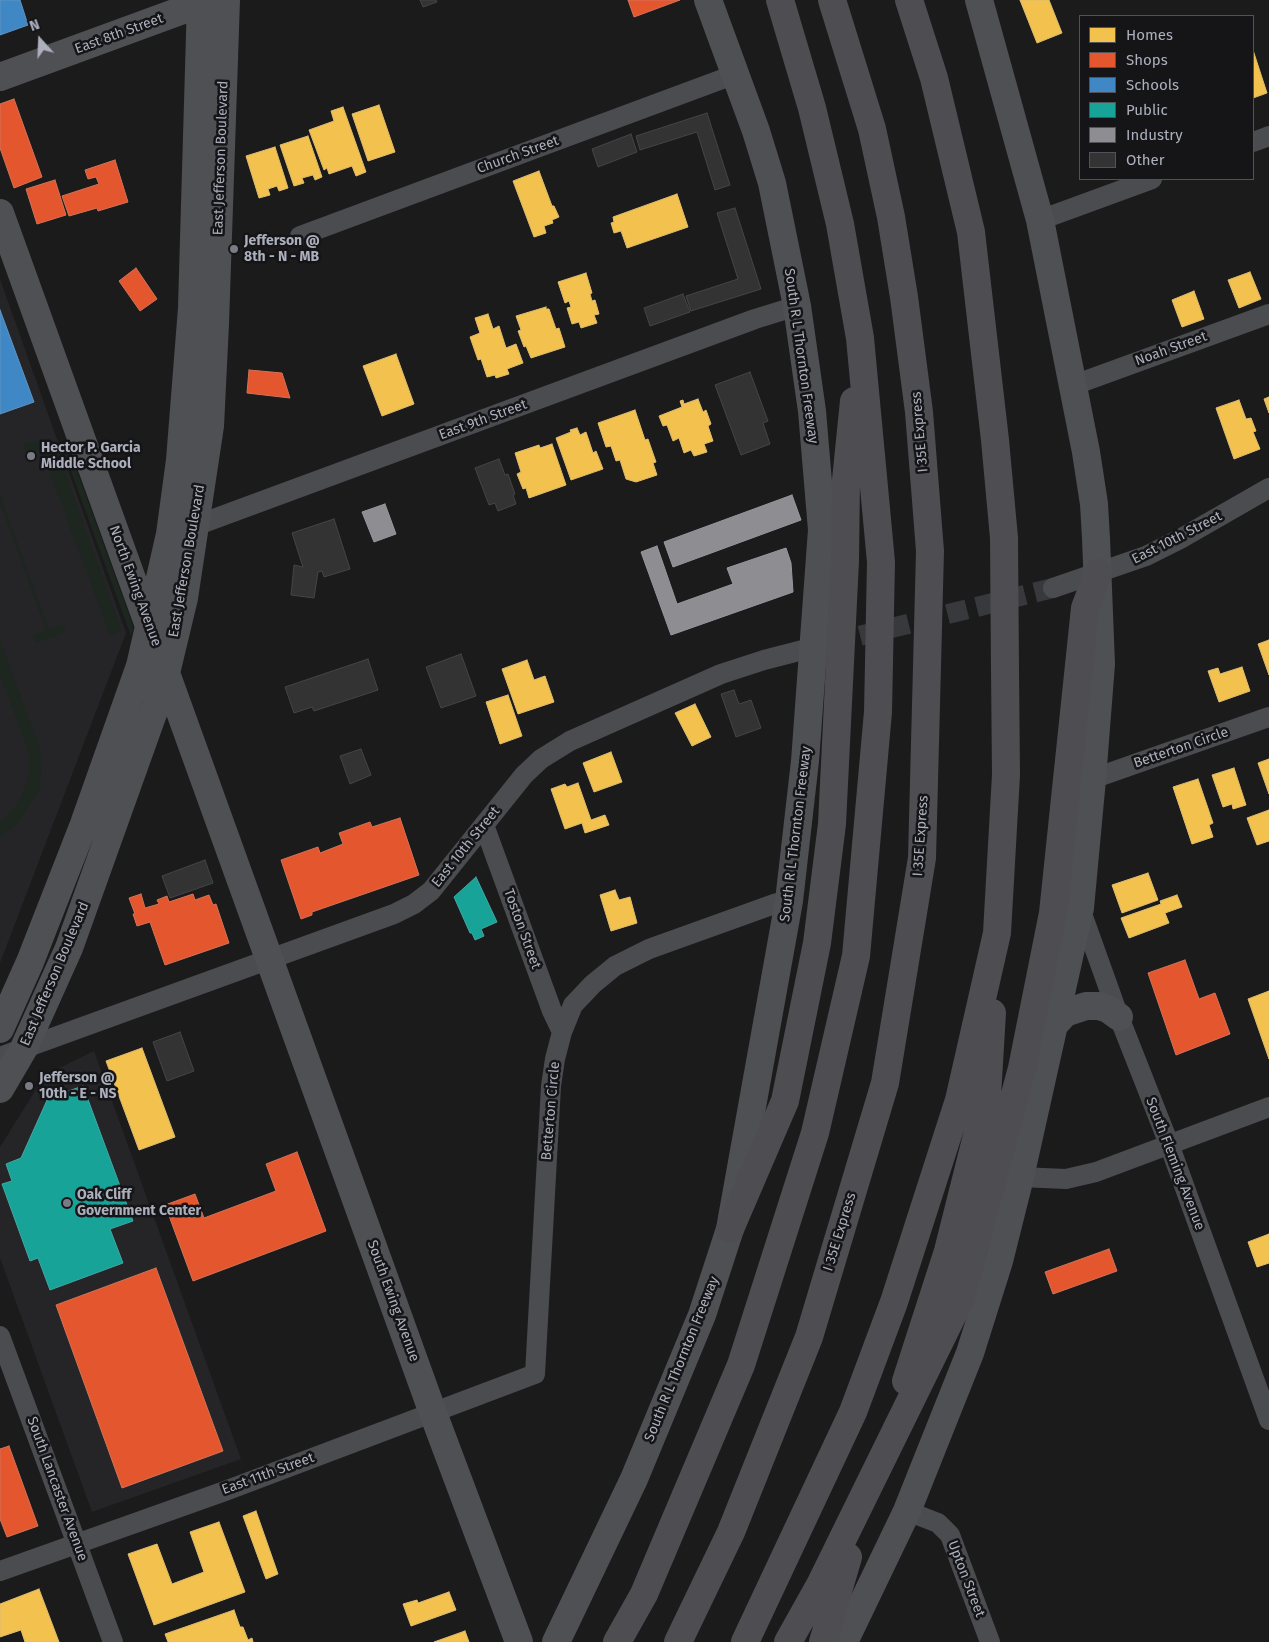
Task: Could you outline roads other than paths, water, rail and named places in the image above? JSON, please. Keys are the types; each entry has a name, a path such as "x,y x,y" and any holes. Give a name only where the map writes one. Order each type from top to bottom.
{"highway":[{"path":"617,1642 644,1594 741,1365 816,1133 856,956 878,712 881,562 860,338 840,224 812,108 780,0"},
{"name":"I 35E Express","path":"678,1642 731,1532 808,1337 885,1084 922,858 930,551 919,412 891,217 872,129 832,0"},
{"path":"909,0 934,78 971,232"},
{"path":"824,1642 848,1559 893,1426 911,1362 948,1252 987,1096 1006,775 1004,538 956,86 928,0"},
{"path":"730,1229 785,1101 817,943 832,824 845,561 846,480 860,338"},
{"path":"788,1642 821,1583 960,1300 1022,1068 1053,912 1086,608 1098,573"},
{"path":"745,1642 854,1412 894,1302 959,1100 997,933"}],"main road":[{"name":"South R L Thornton Freeway","path":"556,1642 638,1470 702,1315 730,1229 789,901 805,761 822,645 822,530 812,411 797,306 772,183 756,131 708,0"},
{"path":"844,1642 907,1511 970,1354 999,1260 1020,1177 1080,908 1092,779 1101,664 1094,504 1074,386 1040,220 979,0"},
{"name":"East 8th Street","path":"0,77 210,1"},
{"name":"East Jefferson Boulevard","path":"0,1088 12,1053 69,948 166,673 184,598 210,426 205,262 210,1"},
{"name":"North Ewing Avenue","path":"0,213 269,960"},
{"name":"East Jefferson Boulevard","path":"0,1029 30,962 84,824 140,666 170,534 180,460 192,308 205,262"},
{"path":"84,824 111,832"},
{"name":"South Ewing Avenue","path":"269,960 433,1413 519,1642"},
{"path":"1054,1026 1065,1013 1086,1006 1099,1006 1108,1009 1119,1017"}],"street":[{"name":"Church Street","path":"300,236 736,74"},
{"path":"1254,142 1269,136"},
{"path":"1040,220 1149,180"},
{"name":"East 9th Street","path":"170,534 797,306"},
{"name":"Noah Street","path":"1074,386 1269,314"},
{"name":"East 10th Street","path":"1053,588 1146,556 1180,540 1269,488"},
{"name":"East 10th Street","path":"12,1053 394,914 414,904 431,891 524,775 541,759 570,741 721,674 764,660 822,645"},
{"name":"Betterton Circle","path":"1092,779 1269,717"},
{"name":"Toston Street","path":"484,825 552,1011 562,1032"},
{"name":"Betterton Circle","path":"535,1374 551,1086 562,1032 573,1005 593,984 616,966 649,949 777,902 789,901"},
{"name":"South Fleming Avenue","path":"1080,908 1119,1017 1169,1144 1269,1420"},
{"path":"1020,1177 1066,1179 1096,1172 1269,1107"},
{"name":"South Lancaster Avenue","path":"0,1336 113,1642"},
{"name":"East 11th Street","path":"0,1571 224,1491 535,1374"},
{"name":"Upton Street","path":"907,1511 938,1523 950,1536 990,1642"}],"tunnel":[{"path":"831,643 1053,588"}],"place":[{"name":"Jefferson @ 8th - N - MB","path":"234,249"},
{"name":"Hector P. Garcia Middle School","path":"31,456"},
{"name":"Jefferson @ 10th - E - NS","path":"29,1086"},
{"name":"Oak Cliff Government Center","path":"67,1203"}]}
